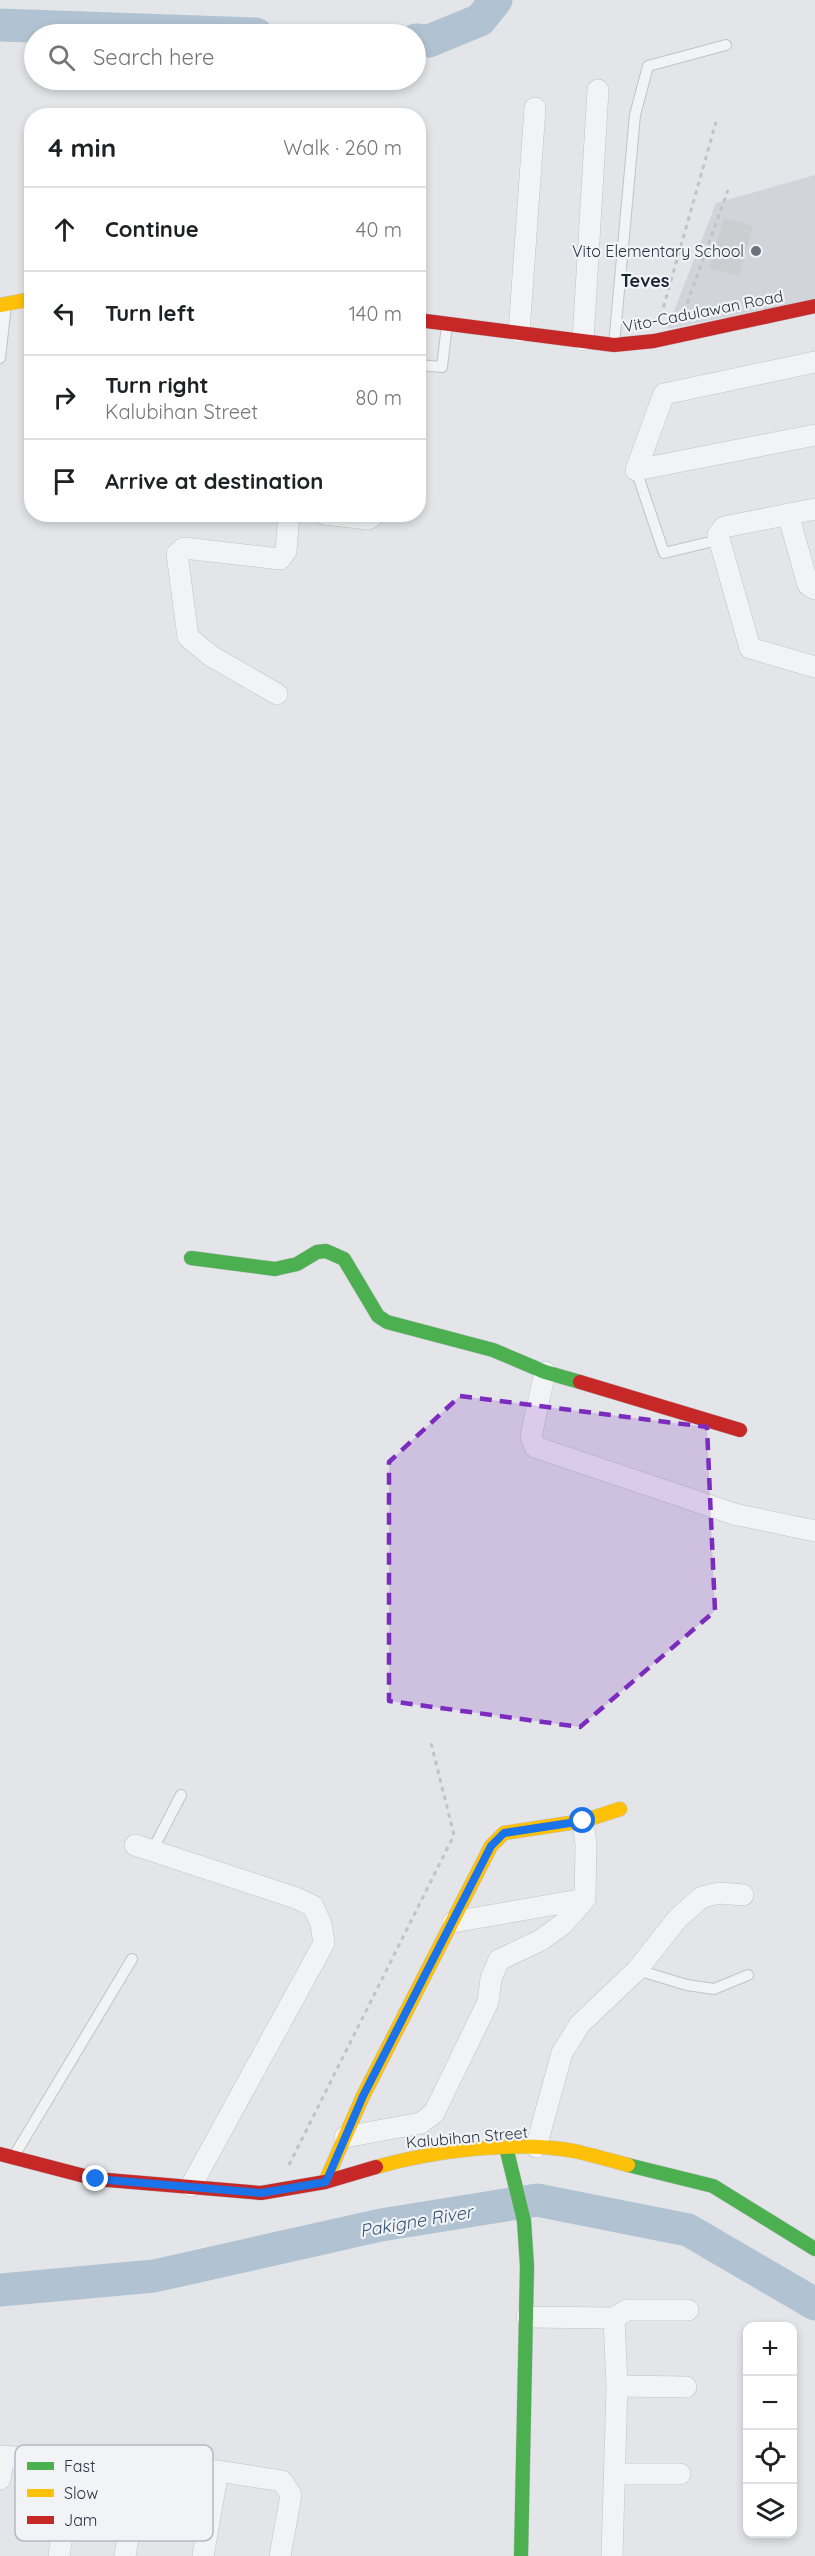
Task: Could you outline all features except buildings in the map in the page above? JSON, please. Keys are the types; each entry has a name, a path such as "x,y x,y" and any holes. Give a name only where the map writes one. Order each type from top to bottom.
{"street":[{"path":"583,340 598,90"},
{"path":"519,332 535,108"},
{"path":"3,305 24,301"},
{"name":"Vito-Cadulawan Road","path":"426,321 614,345 654,341 815,306"},
{"path":"636,470 664,394 815,362"},
{"path":"636,470 815,435"},
{"path":"815,509 724,527 718,535 718,540 750,648 815,667"},
{"path":"788,514 808,585 815,589"},
{"path":"277,694 212,656 188,637 177,554 184,548 280,559 286,551 288,522"},
{"path":"191,1258 275,1269 297,1264 317,1252 326,1251 344,1259 378,1316 387,1322 493,1350 545,1372 740,1430"},
{"path":"545,1372 531,1436 535,1447 734,1514 815,1532"},
{"path":"326,2182 345,2137 491,1846 504,1833 583,1821 620,1809"},
{"path":"345,2137 421,2123 428,2119 438,2105 488,2002 490,1978 499,1960 541,1940 563,1924 585,1899 586,1845 583,1821"},
{"path":"144,1848 272,1889 313,1906 321,1924 324,1943 190,2186"},
{"path":"536,2147 562,2053 580,2024 637,1970 678,1918 702,1898 719,1893 743,1895"},
{"path":"453,1922 585,1899"},
{"path":"506,2147 524,2221 527,2266 521,2556"},
{"name":"Kalubihan Street","path":"7,2155 96,2179 261,2193 326,2182 409,2158 506,2147 536,2147 572,2151 712,2186 815,2249"},
{"path":"527,2317 614,2318 627,2310 688,2310"},
{"path":"612,2556 617,2386 614,2318"},
{"path":"617,2386 686,2387"},
{"path":"0,2479 2,2457"},
{"path":"213,2471 282,2481 285,2484 291,2495 280,2556"},
{"path":"213,2499 218,2471"},
{"path":"615,2474 680,2474"},
{"path":"59,2556 61,2541"},
{"path":"125,2556 128,2541"},
{"path":"203,2556 206,2541"}],"lane":[{"path":"614,345 635,115 648,66 726,45"},
{"path":"0,358 3,305"},
{"path":"426,366 442,367 447,323"},
{"path":"636,470 664,553 718,540"},
{"path":"144,1848 181,1795"},
{"path":"7,2155 132,1959"},
{"path":"637,1970 687,1985 714,1989 748,1974"}],"path":[{"path":"654,341 716,122"},
{"path":"675,336 728,190"},
{"path":"276,2190 454,1835 431,1743"}],"highlighted area":[{"path":"460,1396 707,1427 715,1611 580,1727 389,1701 389,1462"}],"shaded area":[{"name":"Vito Elementary School","path":"815,175 815,299 667,329 716,203"}],"waterway":[{"path":"426,41 480,20 496,0"},
{"path":"0,25 24,26"},
{"name":"Pakigne River","path":"0,2290 154,2276 381,2225 537,2200 688,2230 815,2304"}],"traffic: fast":[{"path":"191,1258 275,1269 297,1264 317,1252 326,1251 344,1259 378,1316 387,1322 493,1350 545,1372 580,1382"},
{"path":"506,2147 524,2221 527,2266 521,2556"},
{"path":"628,2165 713,2186 815,2249"}],"traffic: slow":[{"path":"0,305 24,300"},
{"path":"325,2182 363,2096 491,1846 504,1833 583,1821 620,1809"},
{"path":"376,2167 423,2156 500,2147 574,2151 628,2165"}],"traffic: jam":[{"path":"426,321 614,345 654,341 815,306"},
{"path":"580,1382 740,1430"},
{"path":"0,2154 96,2179 261,2193 325,2182 376,2167"}],"place":[{"name":"Vito Elementary School","path":"756,251"}],"district":[{"name":"Teves","path":"645,280"}],"route":[{"path":"96,2179 261,2193 326,2182 363,2096 491,1846 504,1833 583,1821"}]}
